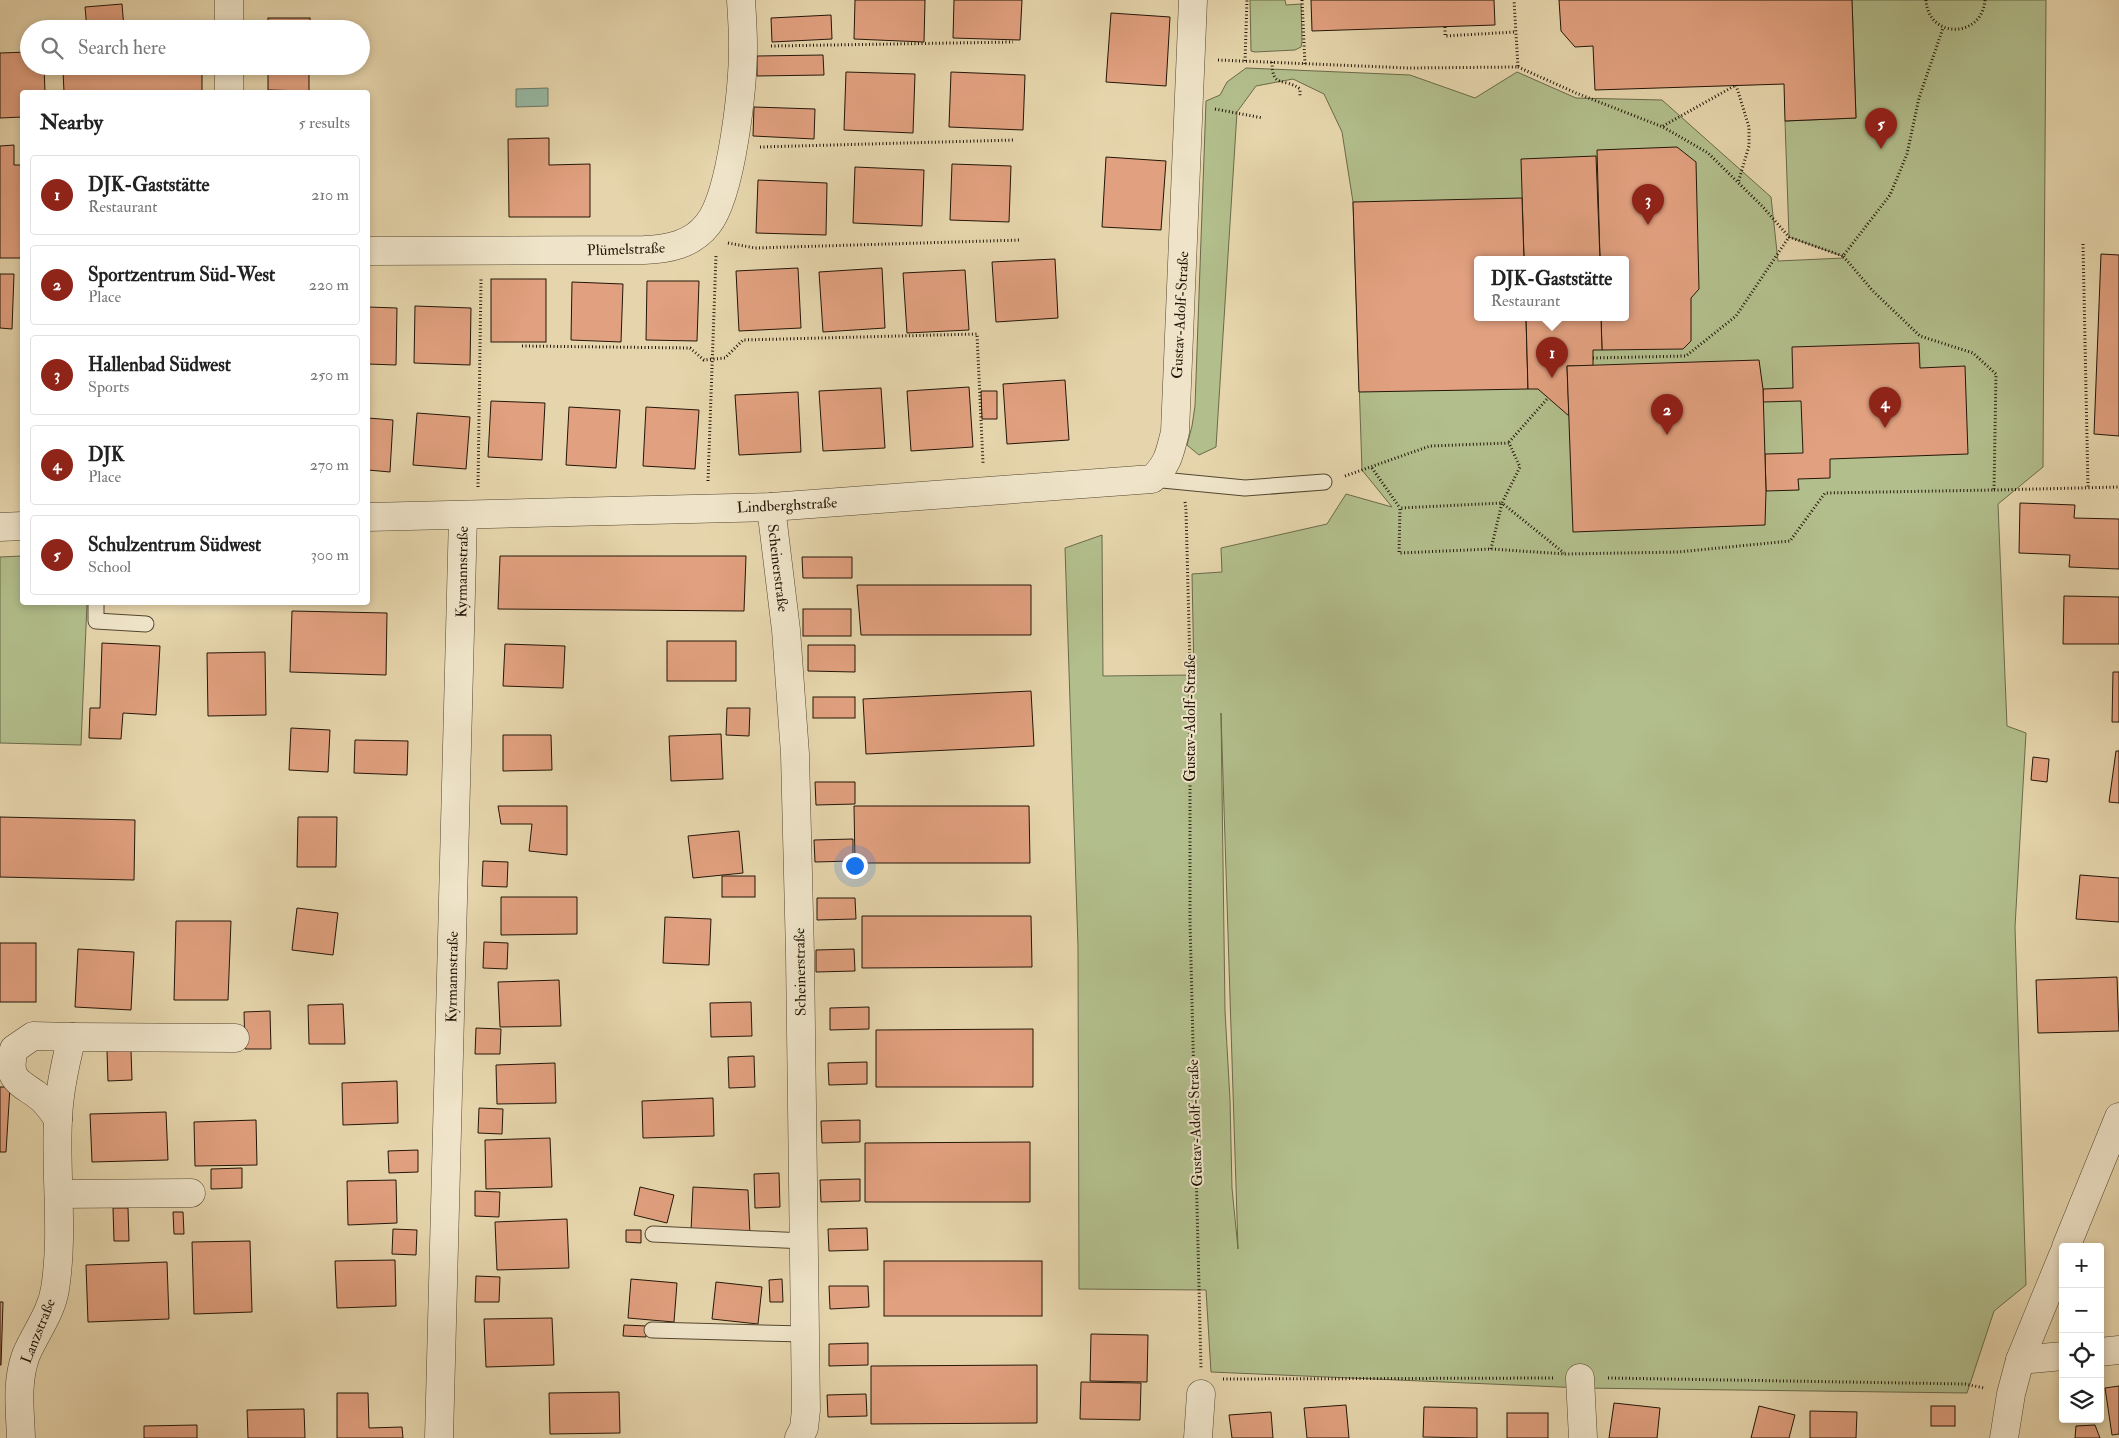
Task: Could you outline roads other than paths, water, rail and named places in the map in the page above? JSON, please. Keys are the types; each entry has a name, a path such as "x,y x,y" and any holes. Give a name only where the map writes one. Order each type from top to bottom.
{"street":[{"path":"229,0 229,20"},
{"name":"Plümelstraße","path":"370,251 668,249 690,240 713,234 732,148 743,47 741,0"},
{"name":"Gustav-Adolf-Straße","path":"1152,479 1162,471 1168,460 1175,432 1193,0"},
{"path":"229,75 229,90"},
{"name":"Lindberghstraße","path":"370,517 470,516 771,507 1152,479"},
{"name":"Scheinerstraße","path":"771,507 786,630 794,754 800,954 806,1410 804,1428 799,1438"},
{"name":"Kyrmannstraße","path":"439,1438 470,516"},
{"path":"0,527 20,526"},
{"path":"58,1119 45,1101 17,1082 13,1072 11,1060 14,1049 33,1036 235,1038"},
{"name":"Lanzstraße","path":"21,1438 19,1385 22,1370 26,1355 51,1306 55,1289 59,1194 58,1119 62,1075 72,1037"},
{"path":"2068,1243 2119,1117"},
{"path":"59,1194 191,1193"},
{"path":"2004,1438 2011,1394 2020,1360 2059,1265"},
{"path":"2104,1352 2119,1350"},
{"path":"2020,1360 2059,1356"},
{"path":"1580,1378 1582,1438"},
{"path":"1198,1438 1201,1394"}],"lane":[{"path":"1152,479 1245,488 1324,482"},
{"path":"96,605 96,621 146,624"},
{"path":"653,1234 804,1241"},
{"path":"652,1330 804,1334"}],"place":[{"name":"Schulzentrum Südwest","path":"1881,149"},
{"name":"Hallenbad Südwest","path":"1648,225"},
{"name":"DJK-Gaststätte","path":"1552,378"},
{"name":"DJK","path":"1885,428"},
{"name":"Sportzentrum Süd-West","path":"1667,435"}]}
